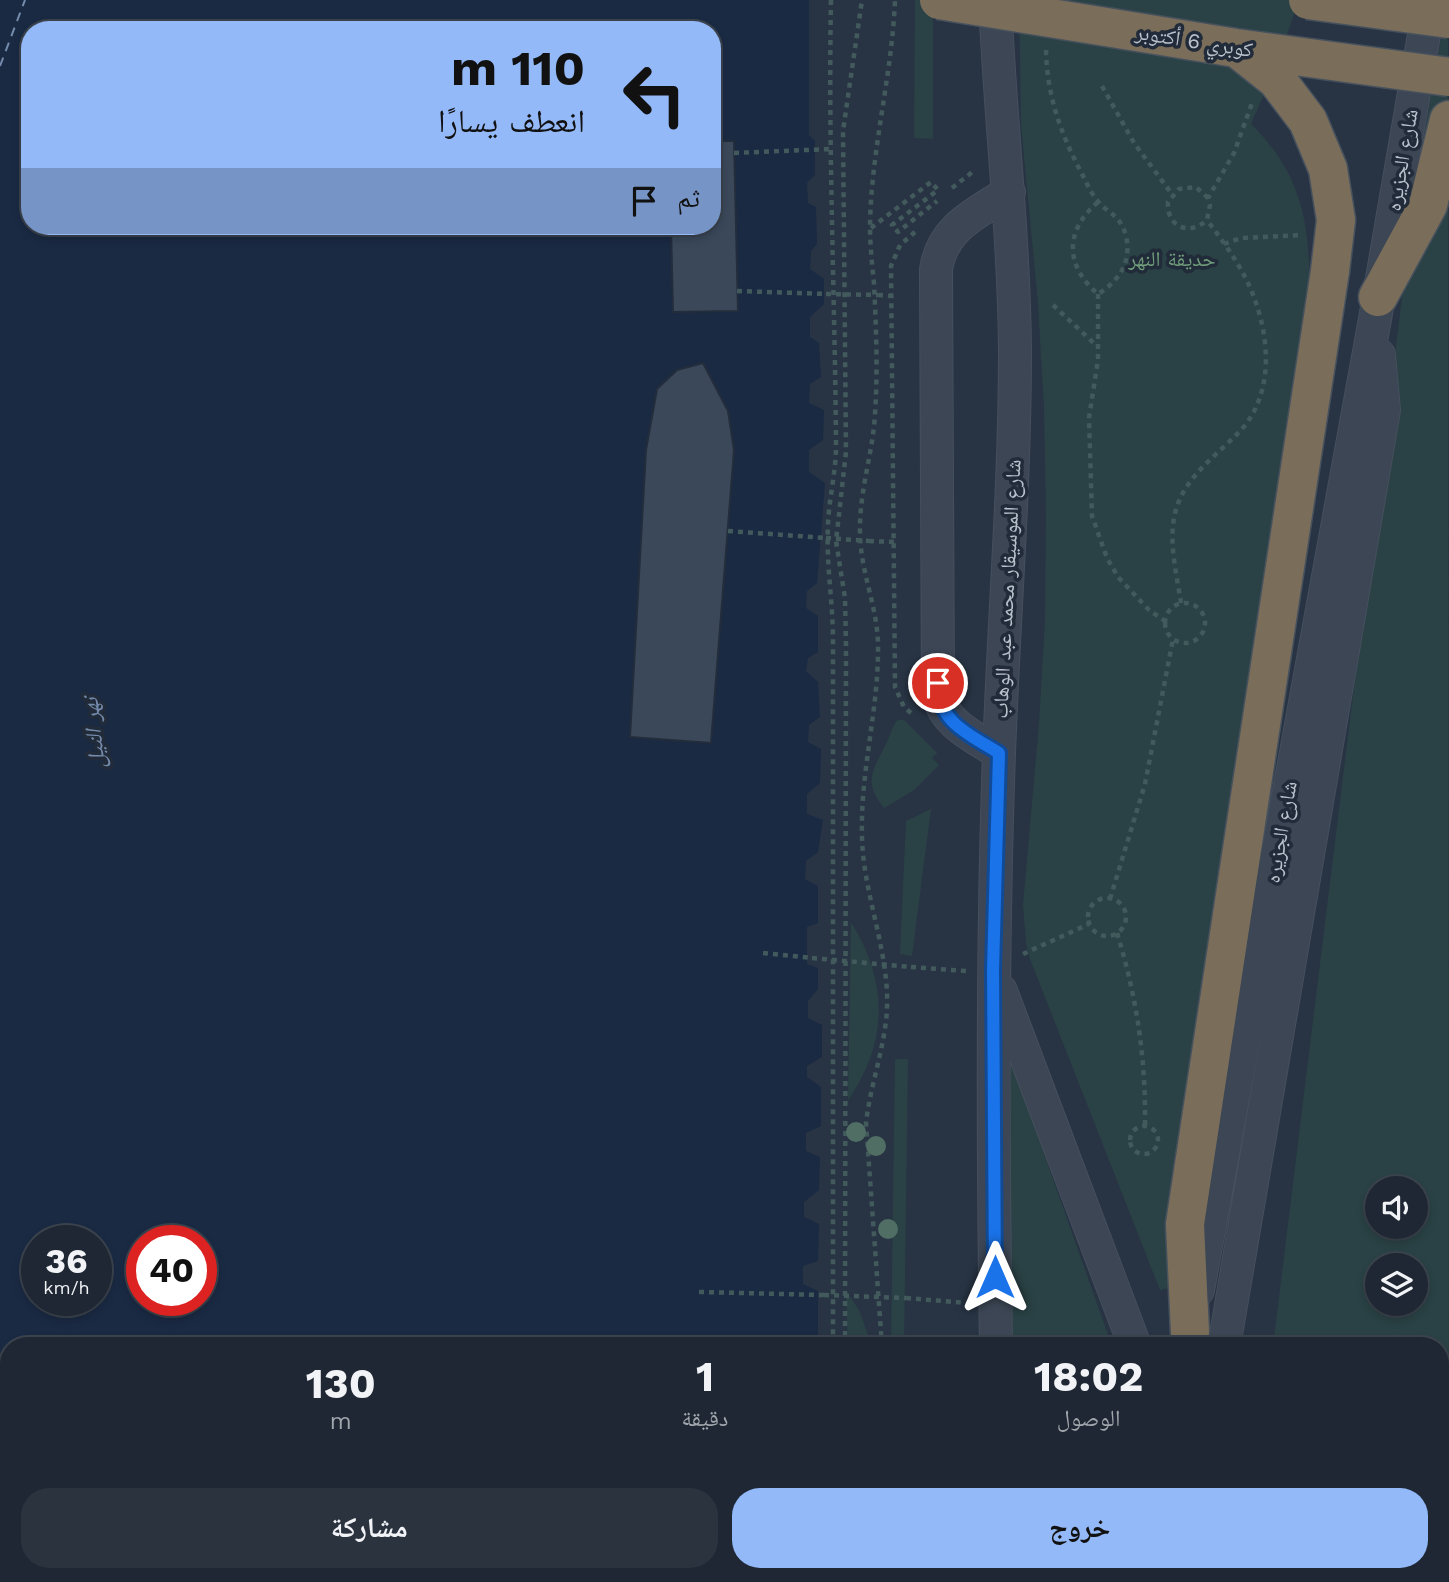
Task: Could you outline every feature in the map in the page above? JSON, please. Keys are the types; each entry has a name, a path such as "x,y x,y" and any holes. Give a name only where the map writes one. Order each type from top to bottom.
{"highway":[{"name":"كوبري 6 أكتوبر","path":"939,0 1236,48 1449,77"},
{"path":"1308,0 1449,19"},
{"path":"1200,1337 1185,1224 1336,220 1328,169 1308,121 1277,80 1236,48"},
{"path":"1377,308 1428,205 1449,120"}],"street":[{"name":"شارع الموسيقار محمد عبد الوهاب","path":"995,0 1014,296 1014,419 999,753 993,970 996,1337"},
{"name":"شارع الجزيره","path":"1202,1337 1430,0"},
{"path":"999,753 947,718 938,695 936,270 943,245 950,234 1009,192"},
{"path":"993,970 1132,1337"}],"path":[{"path":"831,0 830,149 836,449 828,523 833,603 834,704 833,1337"},
{"path":"845,1337 846,646 845,598 836,541 846,452 843,131 862,0"},
{"path":"881,1337 866,1123 882,1047 887,993 879,929 868,885 862,840 862,788 877,693 878,643 875,611 863,569 860,524 874,429 877,379 870,229 872,186 888,80 895,0"},
{"path":"1046,46 1046,76 1052,106 1062,134 1098,202 1108,208 1122,226 1128,248 1127,259 1116,280 1098,295"},
{"path":"1102,86 1134,143 1172,194"},
{"path":"870,229 931,182 938,190 892,225 898,232 1006,145"},
{"path":"734,153 830,149"},
{"path":"1187,186 1203,192 1210,205 1207,220 1192,229 1176,225 1168,210 1172,194 1187,186"},
{"path":"1098,202 1079,222 1073,248 1080,275 1098,295 1098,348 1089,418 1092,516 1107,558 1118,577 1149,610 1165,621"},
{"path":"1181,603 1172,537 1180,497 1191,480 1252,415 1259,399 1266,367 1262,327 1248,284 1239,266 1207,220"},
{"path":"737,291 892,296"},
{"path":"1053,306 1098,348"},
{"path":"728,531 895,542"},
{"path":"1181,603 1198,607 1206,623 1204,631 1190,642 1173,639 1166,628 1167,613 1181,603"},
{"path":"1110,899 1145,784 1173,639"},
{"path":"1110,899 1122,905 1125,923 1117,933 1101,935 1090,924 1088,916 1096,902 1110,899"},
{"path":"763,953 911,967 993,970 1090,924"},
{"path":"1117,933 1141,1028 1145,1127"},
{"path":"1145,1127 1154,1130 1158,1141 1156,1147 1146,1154 1134,1150 1130,1139 1136,1129 1145,1127"},
{"path":"699,1292 906,1298 995,1305"}],"green space":[{"path":"915,0 933,0 933,139 914,138"},
{"name":"حديقة النهر","path":"1019,0 1299,0 1274,72 1251,124 1280,159 1298,196 1307,237 1309,283 1169,1288 1160,1290 1026,943 1023,905 1039,724 1045,619 1046,514 1038,303 1021,125"},
{"path":"1448,0 1449,1337 1274,1337 1417,175"},
{"path":"898,720 904,720 937,753 932,758 939,765 914,790 884,808 873,790 872,774"},
{"path":"931,809 912,956 900,954 906,821"},
{"path":"851,922 872,967 879,1011 871,1056 848,1100"},
{"path":"895,1059 908,1059 904,1337 891,1337"},
{"path":"1011,1060 1109,1337 1010,1337"},
{"path":"846,1291 859,1310 869,1337 848,1337"}],"water":[{"name":"نهر النيل","path":"0,0 809,0 809,135 815,141 815,175 807,183 808,203 816,207 817,244 811,251 810,269 824,279 824,304 810,317 810,337 819,343 821,377 810,384 809,403 824,410 823,440 809,450 809,472 825,483 817,583 807,591 806,608 818,616 818,652 808,658 806,671 818,682 820,717 809,725 808,742 821,749 820,783 807,794 807,814 823,820 818,852 806,861 805,879 818,886 818,923 807,927 807,964 818,968 818,989 808,1001 808,1018 822,1025 822,1057 807,1066 807,1077 821,1087 821,1126 806,1133 806,1151 820,1157 819,1190 804,1202 804,1217 819,1224 818,1261 803,1266 803,1284 818,1291 818,1335 814,1337 0,1337"}],"building":[{"path":"721,141 734,141 738,311 673,312 671,235 721,235"},
{"path":"703,363 728,411 734,450 711,743 630,737 646,450 657,389 677,370"}],"ferry route":[{"path":"0,66 25,0"}],"route":[{"path":"938,683 941,707 947,718 999,753 993,970 995,1277"}]}
